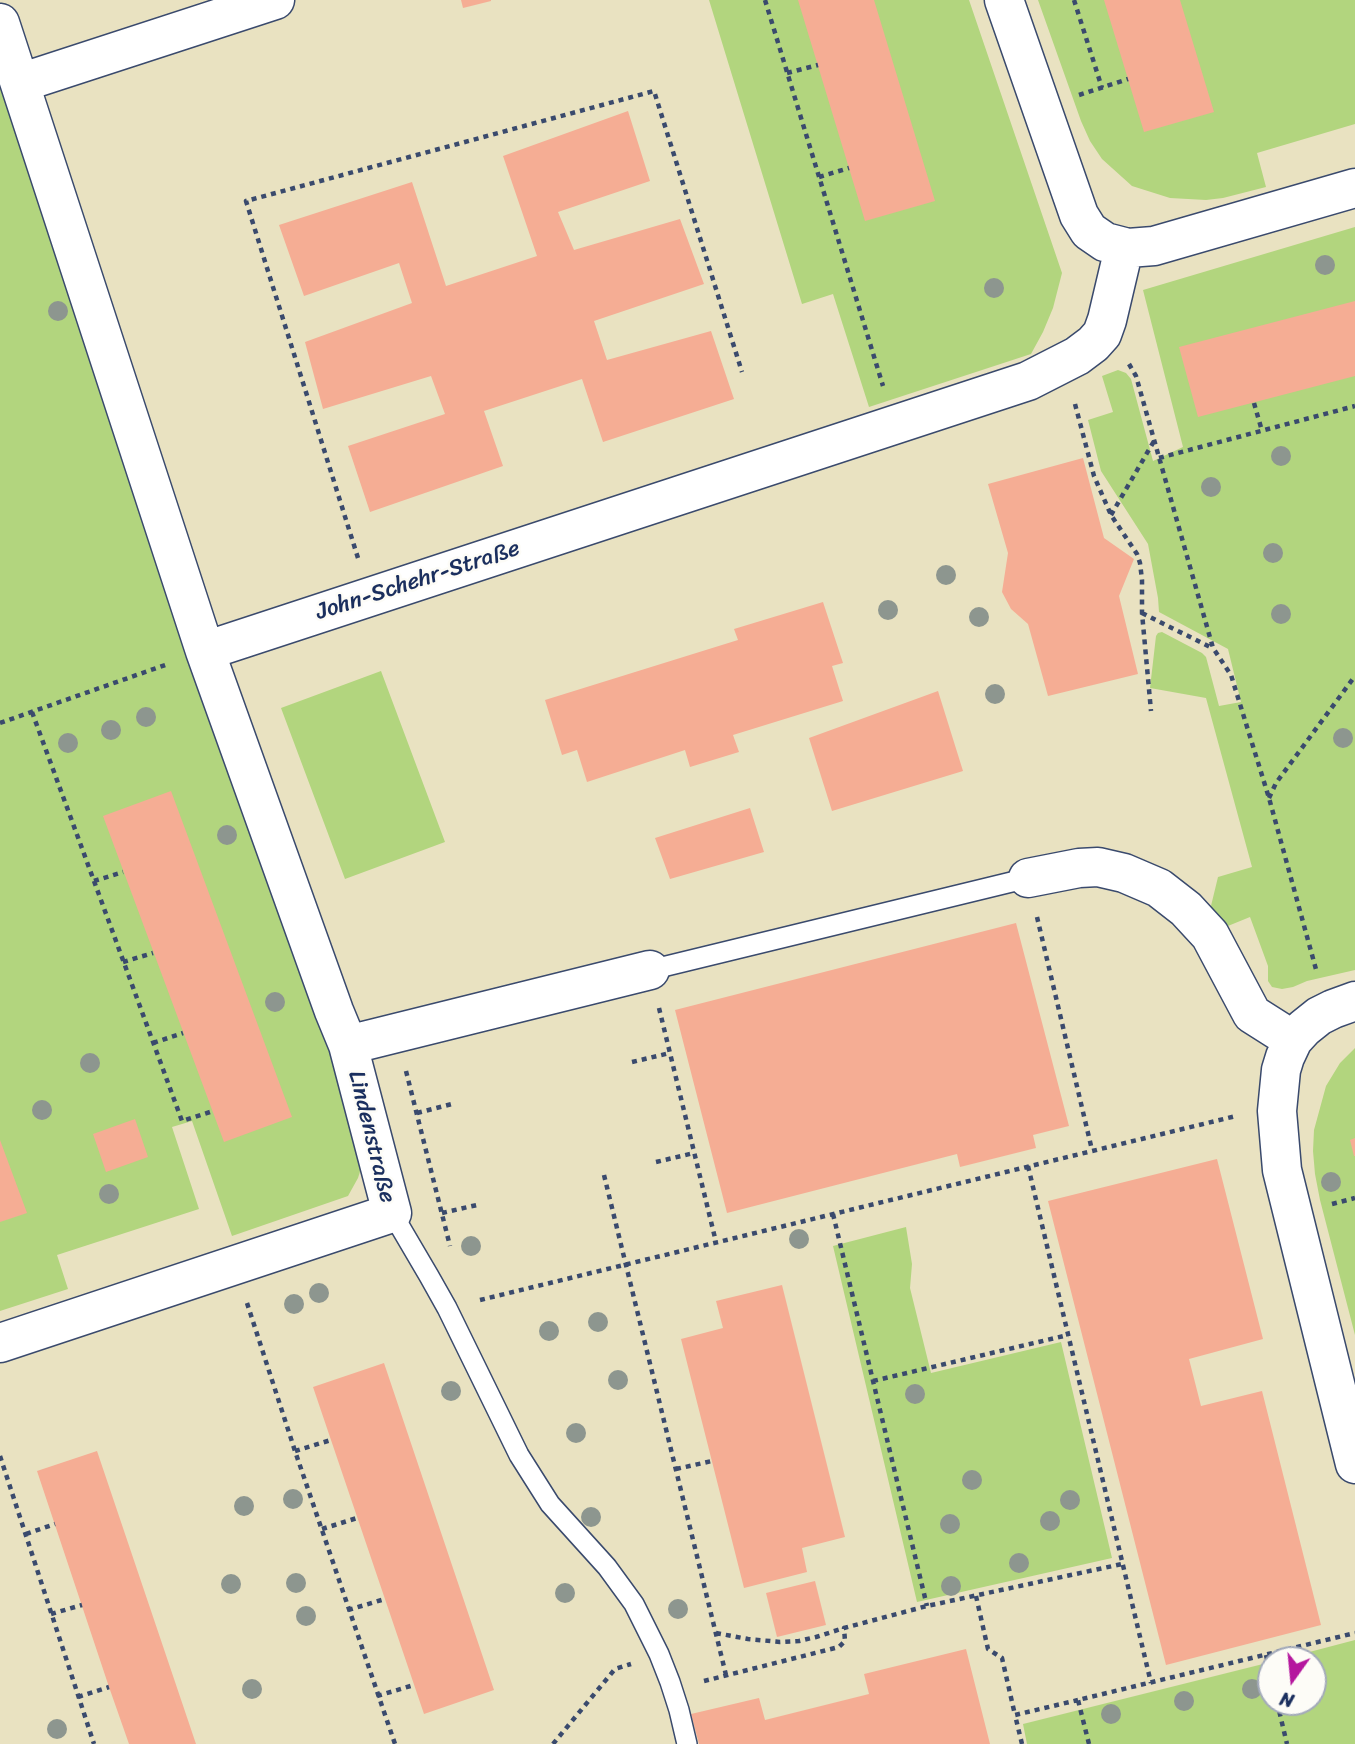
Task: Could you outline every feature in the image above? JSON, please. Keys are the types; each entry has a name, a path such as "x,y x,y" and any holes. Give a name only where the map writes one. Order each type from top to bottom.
{"street":[{"path":"20,83 275,0"},
{"path":"1004,0 1082,223 1097,238 1124,248 1157,245 1355,188"},
{"path":"0,23 205,651 348,1045"},
{"path":"1105,328 1124,248"},
{"name":"John-Schehr-Straße","path":"205,651 1049,371 1093,344 1105,328"},
{"path":"1028,878 1098,867 1124,873 1159,888 1186,909 1210,935 1252,1014 1293,1040"},
{"name":"Lindenstraße","path":"0,1343 392,1213 348,1045 650,970"},
{"path":"1341,1006 1310,1023 1293,1040 1282,1070 1277,1111 1282,1170 1355,1464"}],"lane":[{"path":"650,970 1028,878"},
{"path":"392,1213 447,1308 519,1455 550,1504 607,1567 634,1604 659,1654 679,1710 687,1744"}],"path":[{"path":"765,0 895,424"},
{"path":"1074,0 1102,88"},
{"path":"787,73 818,65"},
{"path":"1041,107 1128,79"},
{"path":"370,596 246,201 654,91 742,372"},
{"path":"819,177 849,168"},
{"path":"1105,328 1136,376 1213,648 1231,675 1269,798 1341,1006"},
{"path":"1049,371 1111,515 1139,558 1151,710"},
{"path":"1254,403 1262,431"},
{"path":"1159,458 1355,406"},
{"path":"1111,515 1154,440"},
{"path":"1142,613 1213,648"},
{"path":"0,723 205,651"},
{"path":"1269,798 1276,783 1355,676"},
{"path":"32,712 182,1121 213,1111"},
{"path":"94,881 123,872"},
{"path":"1028,878 1092,1150"},
{"path":"124,962 153,953"},
{"path":"650,970 716,1242"},
{"path":"396,1032 452,1252"},
{"path":"153,1044 183,1033"},
{"path":"632,1062 670,1053"},
{"path":"417,1113 452,1104"},
{"path":"447,1308 1247,1113 1277,1111"},
{"path":"656,1162 694,1153"},
{"path":"1028,1166 1151,1683"},
{"path":"604,1175 726,1675"},
{"path":"1331,1204 1355,1198"},
{"path":"442,1213 477,1205"},
{"path":"832,1214 927,1606"},
{"path":"235,1266 395,1744"},
{"path":"873,1381 1068,1335"},
{"path":"295,1451 331,1440"},
{"path":"0,1456 94,1744"},
{"path":"676,1469 712,1461"},
{"path":"322,1530 357,1518"},
{"path":"26,1534 55,1524"},
{"path":"716,1633 748,1639 799,1641 927,1606 1122,1564"},
{"path":"976,1595 988,1649 1002,1658 1022,1744"},
{"path":"348,1610 385,1599"},
{"path":"51,1614 82,1605"},
{"path":"672,1689 839,1647 844,1644 846,1638 844,1628"},
{"path":"1302,1646 1355,1633"},
{"path":"1016,1715 1257,1657"},
{"path":"553,1744 614,1669"},
{"path":"377,1696 414,1685"},
{"path":"78,1697 109,1687"},
{"path":"1078,1700 1088,1744"},
{"path":"1280,1716 1287,1744"}],"green space":[{"path":"709,0 969,0 1062,273 1053,308 1031,354 869,407 833,294 802,304"},
{"path":"1038,0 1355,0 1355,124 1257,153 1266,187 1206,200 1170,198 1132,186 1102,159 1090,141"},
{"path":"0,60 328,1009 363,1162 348,1196 232,1236 192,1121 172,1127 199,1209 57,1255 68,1289 0,1311"},
{"path":"1355,227 1355,970 1282,989 1272,987 1268,981 1268,966 1250,917 1223,928 1210,910 1218,877 1252,867 1206,698 1150,688 1156,636 1162,632 1206,657 1219,706 1241,702 1228,649 1159,612 1148,544 1101,471 1088,420 1113,412 1102,376 1118,370 1131,379 1153,461 1183,447 1143,290"},
{"path":"381,671 445,842 345,879 281,708"},
{"path":"1355,1048 1355,1335 1320,1200 1313,1151 1314,1130 1326,1086 1340,1063"},
{"path":"906,1227 912,1264 910,1288 931,1373 1061,1342 1112,1558 917,1602 833,1246"},
{"path":"1355,1640 1355,1744 1027,1744 1023,1724 1257,1666 1257,1716 1327,1716 1327,1647"}],"building":[{"path":"461,0 491,0 491,1 463,8"},
{"path":"798,0 874,0 935,201 865,221"},
{"path":"1104,0 1180,0 1214,112 1144,132"},
{"path":"628,111 650,181 558,212 574,250 680,219 704,284 594,321 607,360 711,331 734,399 603,442 582,379 484,411 503,466 370,512 348,446 445,414 431,376 323,409 305,342 412,303 399,263 304,296 279,225 412,182 446,286 537,256 503,156"},
{"path":"1355,301 1355,376 1198,417 1179,347"},
{"path":"1083,458 1104,538 1134,559 1119,596 1138,674 1048,696 1028,624 1011,609 1002,592 1008,553 988,484"},
{"path":"823,602 843,663 832,666 843,701 733,735 739,752 690,767 685,750 587,782 577,750 562,755 545,700 738,640 734,629"},
{"path":"938,691 963,771 832,811 809,738"},
{"path":"171,791 292,1117 224,1142 103,816"},
{"path":"750,808 764,852 670,879 655,838"},
{"path":"1016,923 1069,1126 1033,1135 1036,1148 960,1167 957,1154 727,1213 675,1010"},
{"path":"135,1119 148,1157 106,1172 93,1134"},
{"path":"1355,1138 1355,1156 1354,1156 1350,1140"},
{"path":"0,1140 27,1213 0,1222"},
{"path":"1217,1159 1263,1339 1189,1359 1201,1406 1262,1391 1321,1625 1166,1665 1048,1201"},
{"path":"782,1285 845,1537 802,1548 807,1572 744,1588 681,1339 723,1328 716,1301"},
{"path":"384,1363 494,1690 424,1714 313,1387"},
{"path":"97,1451 196,1744 129,1744 109,1687 37,1471"},
{"path":"815,1581 826,1625 777,1637 766,1593"},
{"path":"966,1649 990,1744 699,1744 691,1714 759,1698 765,1720 869,1694 864,1674"}]}
